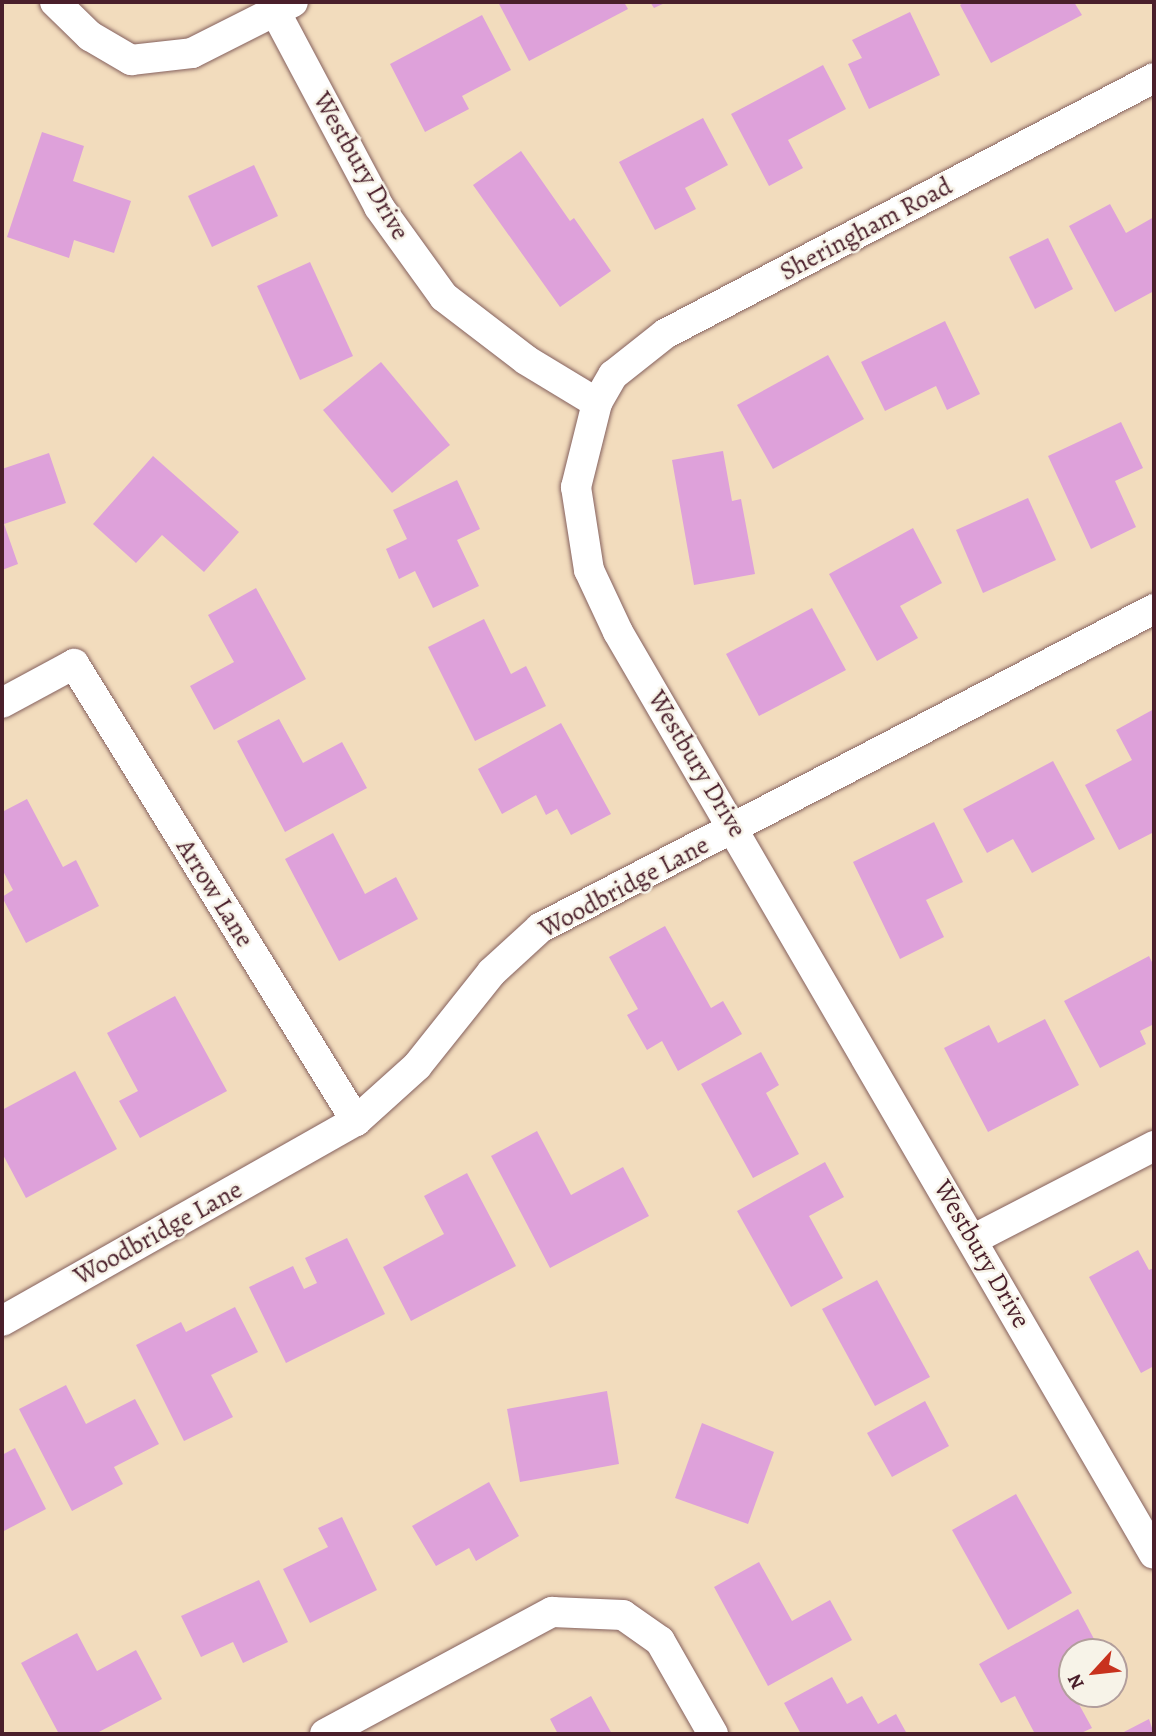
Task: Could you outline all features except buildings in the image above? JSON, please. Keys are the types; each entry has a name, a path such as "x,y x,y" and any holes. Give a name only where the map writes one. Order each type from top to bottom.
{"street":[{"path":"55,2 90,36 131,60 192,54 284,7"},
{"name":"Westbury Drive","path":"284,7 379,207 444,297 526,360 597,403 576,487 589,570 618,632 974,1239 1154,1554"},
{"name":"Sheringham Road","path":"597,403 612,375 666,334 1154,78"},
{"name":"Woodbridge Lane","path":"2,1321 356,1121 417,1066 492,972 540,928 1154,609"},
{"name":"Arrow Lane","path":"2,704 74,664 356,1121"},
{"path":"974,1239 1154,1146"},
{"path":"326,1734 552,1612 623,1615 660,1641 713,1734"}]}
